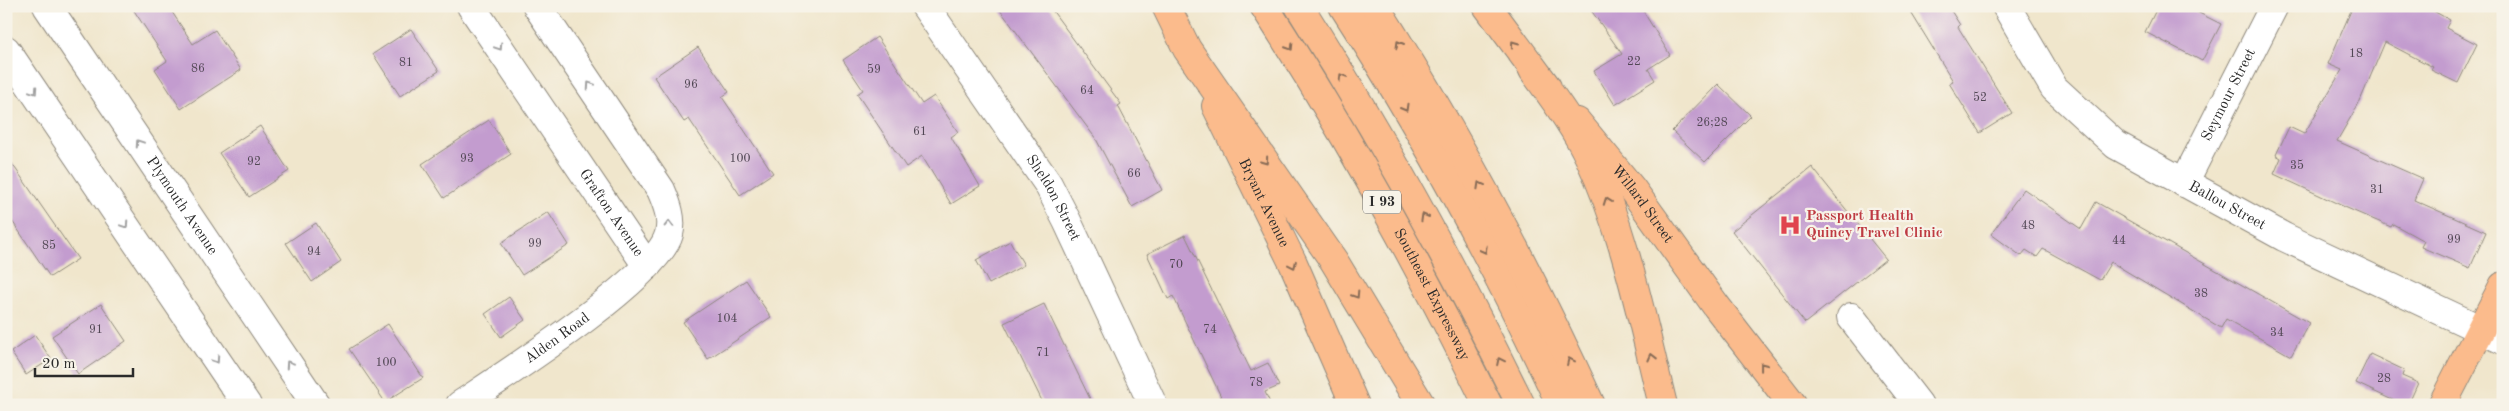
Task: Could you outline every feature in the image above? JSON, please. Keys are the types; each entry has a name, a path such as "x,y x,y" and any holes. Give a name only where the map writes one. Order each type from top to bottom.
{"main road":[{"name":"Bryant Avenue","path":"1162,6 1187,49 1269,213 1355,405"},
{"path":"1166,6 1187,49 1334,261 1420,405"},
{"name":"Southeast Expressway","path":"1264,6 1320,96 1422,272 1488,405"},
{"name":"I 93","path":"1299,6 1380,139 1448,258 1521,405"},
{"path":"1343,6 1372,52 1455,197 1512,303 1561,405"},
{"path":"1375,6 1479,184 1536,291 1591,405"},
{"name":"Willard Street","path":"1487,6 1533,70 1632,189 1717,307 1792,405"},
{"path":"1533,70 1573,128 1601,185 1630,271 1664,405"},
{"path":"2442,405 2492,335 2503,286"}],"street":[{"name":"Plymouth Avenue","path":"47,6 316,405"},
{"name":"Grafton Avenue","path":"471,6 648,266 658,255 669,234 670,220 667,204 661,190 537,6"},
{"name":"Sheldon Street","path":"925,6 1048,184 1154,405"},
{"name":"Ballou Street","path":"2006,6 2054,88 2116,145 2184,184 2284,237 2492,335"},
{"name":"Seymour Street","path":"2184,184 2274,6"},
{"path":"6,50 247,405"},
{"name":"Alden Road","path":"460,405 549,344 648,266"},
{"path":"1851,317 1919,405"}],"building":[{"path":"131,6 168,6 193,44 215,30 241,70 181,109 155,69 167,61"},
{"path":"997,6 1049,6 1121,104 1118,106 1162,190 1132,207 1096,139"},
{"path":"1588,6 1640,6 1670,55 1648,69 1655,80 1615,105 1594,71 1622,54"},
{"path":"1907,6 1948,6 1960,25 1958,27 2012,113 1980,133 1949,83 1953,81"},
{"path":"2158,6 2185,6 2221,24 2202,61 2145,32"},
{"path":"2353,6 2424,6 2450,20 2446,28 2477,44 2458,83 2431,70 2433,67 2385,42 2360,101 2337,141 2423,179 2414,200 2486,232 2470,268 2421,247 2424,241 2393,224 2391,227 2274,174 2281,158 2276,155 2289,127 2304,134 2342,70 2328,64"},
{"path":"411,29 439,71 400,96 373,54"},
{"path":"877,37 922,104 934,96 958,132 951,137 980,186 951,204 922,156 906,167 857,94 863,90 843,60"},
{"path":"698,47 729,92 722,97 773,173 740,195 689,119 684,122 654,77"},
{"path":"1718,84 1751,116 1705,162 1672,131"},
{"path":"489,120 511,154 444,198 422,164"},
{"path":"260,126 289,171 249,197 219,153"},
{"path":"6,155 78,259 50,277 6,212"},
{"path":"1812,167 1886,259 1805,323 1732,231"},
{"path":"2024,189 2081,229 2096,202 2309,323 2291,356 2226,319 2221,328 2111,262 2100,280 2043,249 2037,257 2026,250 2021,256 1991,234"},
{"path":"548,212 569,245 522,275 501,243"},
{"path":"316,223 341,262 312,282 286,243"},
{"path":"1185,235 1251,371 1268,363 1279,386 1265,392 1271,405 1225,405 1173,296 1168,299 1147,254"},
{"path":"1010,241 1024,265 989,284 976,260"},
{"path":"746,280 771,317 708,359 683,322"},
{"path":"509,297 525,320 501,337 485,314"},
{"path":"101,304 126,341 78,374 52,336"},
{"path":"1044,304 1093,405 1044,405 1004,323"},
{"path":"388,324 423,378 385,402 349,349"},
{"path":"35,335 51,359 26,375 11,352"},
{"path":"2370,354 2404,370 2402,376 2418,383 2408,405 2403,405 2356,383"}],"place":[{"name":"Passport Health Quincy Travel Clinic","path":"1790,225"}]}
